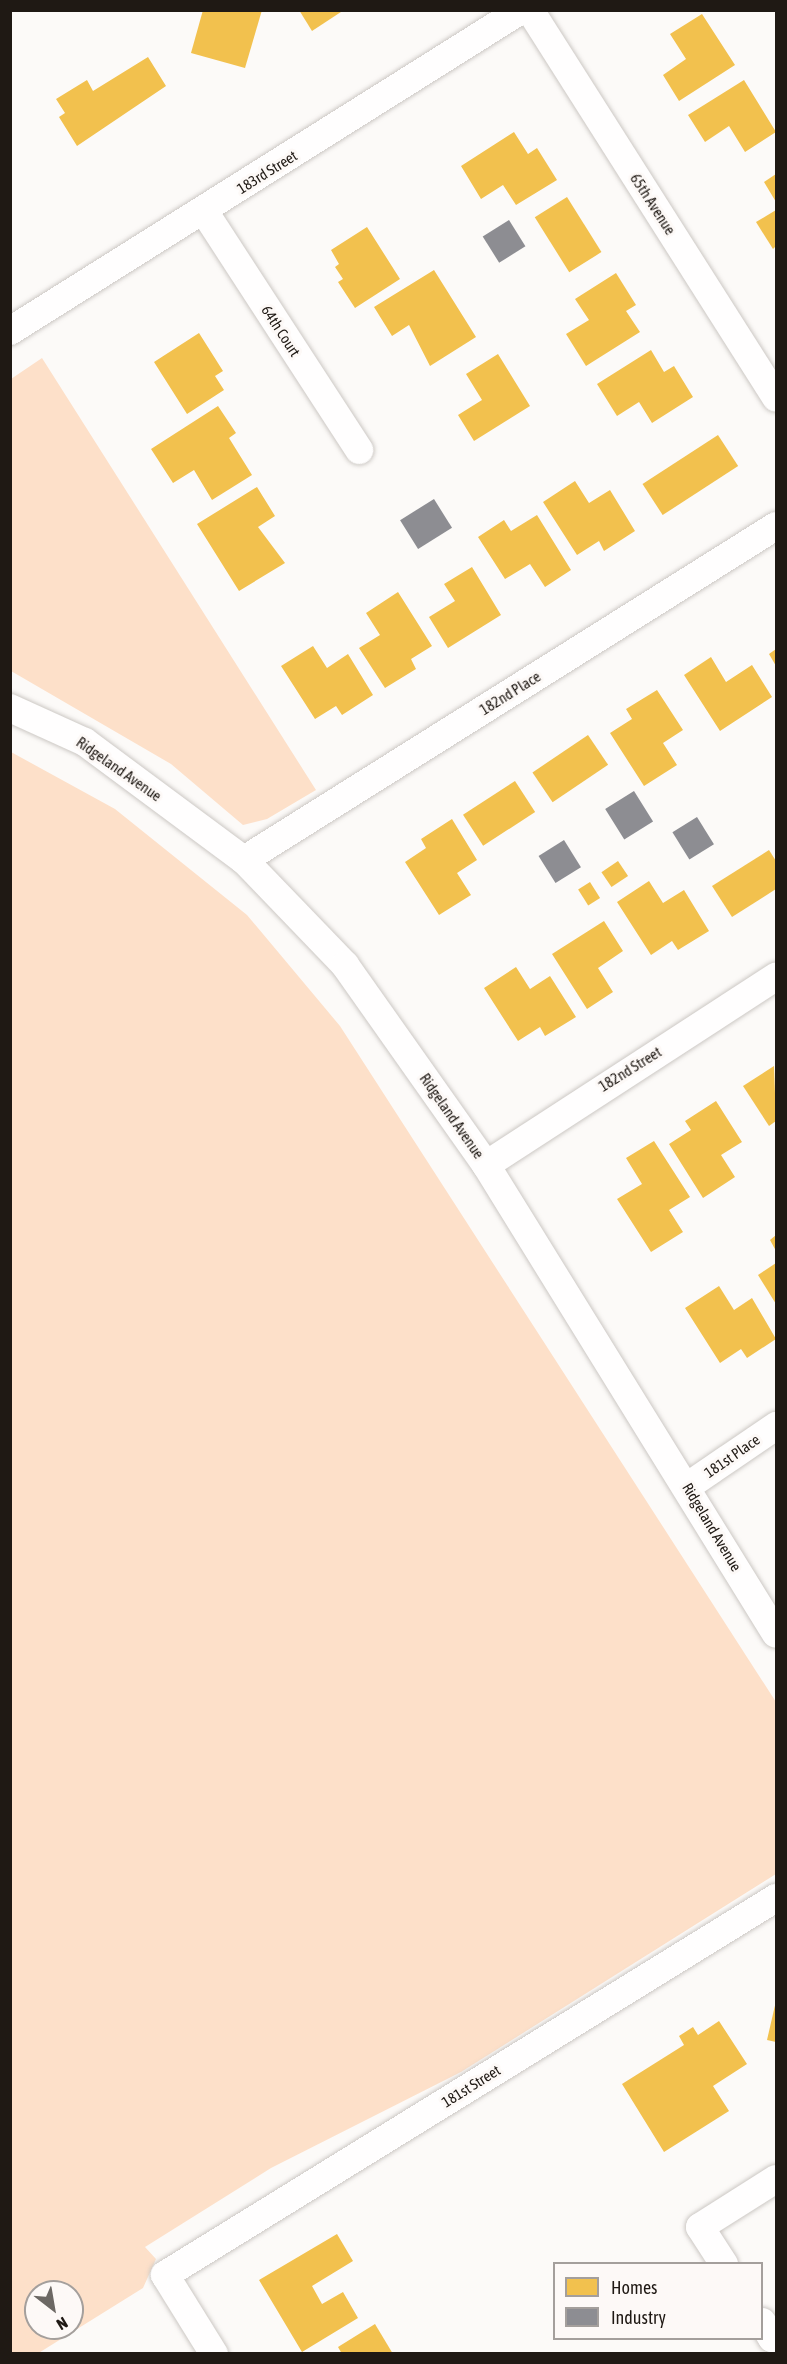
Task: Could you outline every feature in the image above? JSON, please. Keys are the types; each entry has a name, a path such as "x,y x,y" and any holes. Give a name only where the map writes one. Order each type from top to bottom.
{"street":[{"name":"183rd Street","path":"10,331 521,10"},
{"name":"65th Avenue","path":"530,10 777,397"},
{"name":"64th Court","path":"204,211 358,450"},
{"name":"182nd Place","path":"244,860 777,526"},
{"name":"Ridgeland Avenue","path":"10,708 85,742 244,860 345,965 486,1165 688,1486 777,1634"},
{"name":"182nd Street","path":"486,1165 777,977"},
{"name":"181st Place","path":"688,1486 777,1426"},
{"name":"181st Street","path":"214,2354 165,2275 777,1898"},
{"path":"723,2262 700,2228 772,2181"},
{"path":"763,2324 772,2338 777,2335"}],"shaded area":[{"path":"42,358 316,790 267,819 243,825 171,764 11,671 11,379"},
{"path":"11,752 115,809 247,915 340,1026 776,1702 776,1874 461,2072 271,2168 145,2247 156,2259 143,2288 84,2325 84,2280 24,2280 24,2340 59,2340 37,2354 10,2353"}],"building: Homes":[{"path":"203,10 262,10 245,68 191,53"},
{"path":"299,10 344,10 312,31"},
{"path":"702,14 735,65 679,101 663,75 686,59 670,34"},
{"path":"148,57 166,86 77,146 59,117 65,113 56,99 87,80 93,91"},
{"path":"744,80 776,132 745,152 729,126 705,142 688,115"},
{"path":"514,132 528,154 537,148 557,180 516,205 503,185 481,199 461,166"},
{"path":"776,174 776,202 764,182"},
{"path":"567,197 601,252 569,272 535,217"},
{"path":"776,210 776,246 773,249 756,222"},
{"path":"367,227 400,279 355,308 338,282 343,279 335,267 339,264 331,250"},
{"path":"434,270 476,337 430,366 409,325 392,336 374,307"},
{"path":"616,273 636,305 626,311 640,332 586,366 566,334 589,320 575,299"},
{"path":"199,333 223,371 215,376 224,390 187,414 154,362"},
{"path":"651,350 664,372 674,366 693,397 652,423 639,402 617,416 597,384"},
{"path":"498,354 530,406 474,441 458,415 482,400 466,374"},
{"path":"218,406 236,433 229,438 252,475 212,500 194,470 173,483 151,449"},
{"path":"718,435 738,466 663,515 643,484"},
{"path":"575,481 589,503 610,490 635,531 604,551 599,541 577,555 543,502"},
{"path":"257,487 275,516 258,527 285,563 239,591 197,524"},
{"path":"537,515 571,570 545,587 530,564 505,579 478,537 504,520 511,531"},
{"path":"472,567 501,615 448,648 429,617 455,601 444,584"},
{"path":"398,592 432,646 411,659 416,669 385,688 359,648 380,635 366,613"},
{"path":"313,646 327,668 348,654 373,695 342,715 336,706 315,719 281,666"},
{"path":"776,649 776,666 769,654"},
{"path":"711,657 726,682 752,665 772,697 720,731 684,675"},
{"path":"657,690 683,730 663,743 677,765 644,786 610,733 632,719 626,709"},
{"path":"588,735 608,765 553,802 532,772"},
{"path":"515,781 535,812 483,846 463,815"},
{"path":"452,819 477,860 457,873 471,895 439,915 405,862 426,848 421,839"},
{"path":"769,850 776,861 776,889 732,917 712,886"},
{"path":"618,861 628,876 611,887 601,872"},
{"path":"649,881 663,903 684,890 709,931 678,950 672,941 651,955 617,902"},
{"path":"590,882 600,898 588,906 578,889"},
{"path":"604,921 623,951 598,968 613,992 587,1009 552,954"},
{"path":"516,967 530,989 550,976 576,1017 545,1036 540,1027 518,1041 484,988"},
{"path":"774,1066 776,1121 769,1126 743,1086"},
{"path":"716,1101 742,1142 721,1155 735,1177 703,1198 669,1144 691,1130 685,1121"},
{"path":"654,1141 690,1197 669,1210 683,1232 651,1252 617,1199 642,1184 626,1158"},
{"path":"776,1235 776,1251 770,1240"},
{"path":"776,1263 776,1304 758,1275"},
{"path":"719,1286 734,1310 752,1298 776,1339 747,1358 741,1349 720,1363 685,1308"},
{"path":"776,2001 776,2042 767,2040"},
{"path":"719,2021 747,2064 713,2086 729,2111 664,2152 622,2084 684,2045 679,2036 693,2027 698,2035"},
{"path":"337,2234 353,2261 312,2286 322,2304 343,2292 358,2318 302,2352 259,2280"},
{"path":"375,2324 393,2354 342,2354 338,2347"}],"building: Industry":[{"path":"509,220 525,246 499,263 483,236"},
{"path":"434,499 452,528 418,549 400,520"},
{"path":"634,791 653,822 624,840 605,809"},
{"path":"697,817 714,844 689,860 672,832"},
{"path":"564,840 581,867 556,883 539,856"}]}
